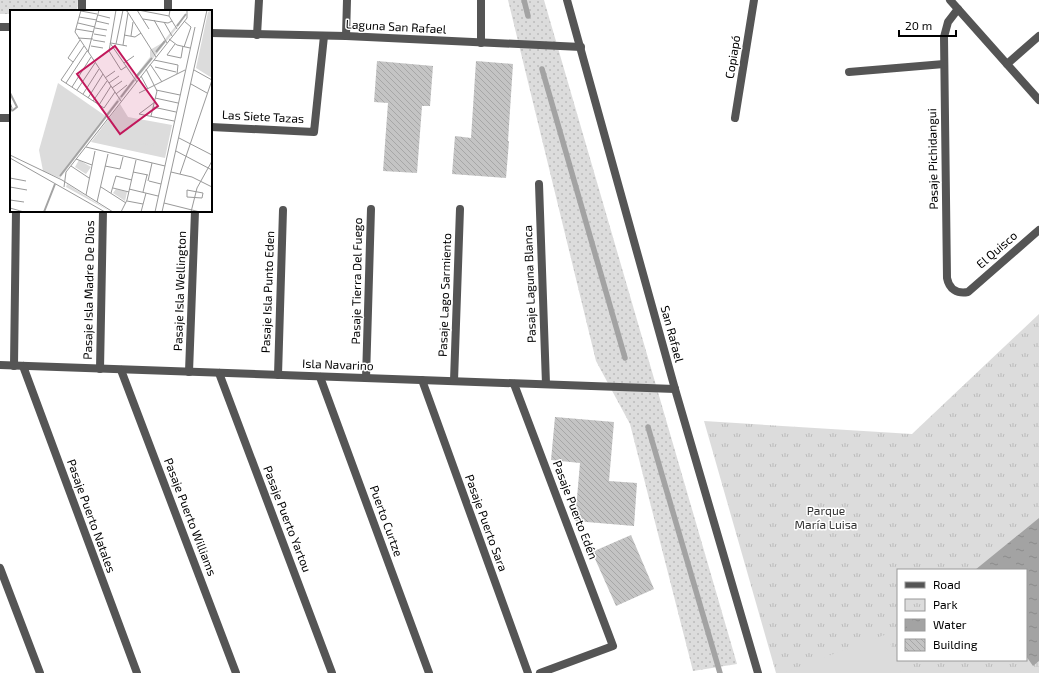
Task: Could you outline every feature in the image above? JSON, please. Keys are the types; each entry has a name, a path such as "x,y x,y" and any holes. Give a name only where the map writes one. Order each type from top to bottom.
{"street":[{"path":"257,35 259,0"},
{"path":"346,36 347,0"},
{"path":"481,0 482,43"},
{"name":"San Rafael","path":"567,0 675,389 758,673"},
{"name":"Copiapó","path":"735,118 754,0"},
{"path":"950,0 1039,100"},
{"name":"Pasaje Pichidangui","path":"958,9 952,16 944,37 947,278 951,287 958,292 968,292 972,289"},
{"name":"Laguna San Rafael","path":"212,33 346,36 581,48"},
{"name":"Las Siete Tazas","path":"212,127 314,132 324,36"},
{"path":"1007,64 1039,36"},
{"path":"849,72 944,64"},
{"name":"Pasaje Laguna Blanca","path":"539,184 546,384"},
{"name":"Pasaje Tierra Del Fuego","path":"366,378 371,208"},
{"name":"Pasaje Lago Sarmiento","path":"454,381 460,209"},
{"name":"Pasaje Isla Punto Eden","path":"278,375 283,210"},
{"path":"14,366 16,212"},
{"name":"Pasaje Isla Madre De Dios","path":"100,369 103,212"},
{"name":"Pasaje Isla Wellington","path":"190,372 195,212"},
{"name":"El Quisco","path":"972,289 1039,230"},
{"name":"Isla Navarino","path":"0,366 675,389"},
{"name":"Pasaje Puerto Natales","path":"23,366 137,673"},
{"name":"Pasaje Puerto Williams","path":"121,370 236,673"},
{"name":"Pasaje Puerto Yartou","path":"219,373 332,673"},
{"name":"Puerto Curtze","path":"320,377 429,673"},
{"name":"Pasaje Puerto Sara","path":"422,380 528,673"},
{"name":"Pasaje Puerto Edén","path":"514,384 613,646 540,673"},
{"path":"0,568 40,673"}],"green space":[{"path":"0,0 78,0 77,10 10,10 10,14 0,14"},
{"path":"508,0 544,0 737,664 693,671 630,424 596,361"},
{"name":"Parque María Luisa","path":"1039,314 1039,673 776,673 704,421 912,434"},
{"path":"887,634 901,673 785,673 785,672"}],"water":[{"path":"1039,518 1039,661 1033,666 1027,657 1027,569 976,569"}],"building":[{"path":"377,61 433,66 430,106 422,106 417,173 383,171 388,103 374,102"},
{"path":"476,61 513,64 506,178 452,174 455,136 471,138"},
{"path":"555,417 614,422 609,481 637,483 634,526 575,521 580,463 551,460"},
{"path":"631,535 654,589 616,606 592,552"}],"waterway":[{"path":"524,0 528,16"},
{"path":"542,69 625,358"},
{"path":"648,427 720,673"}]}
